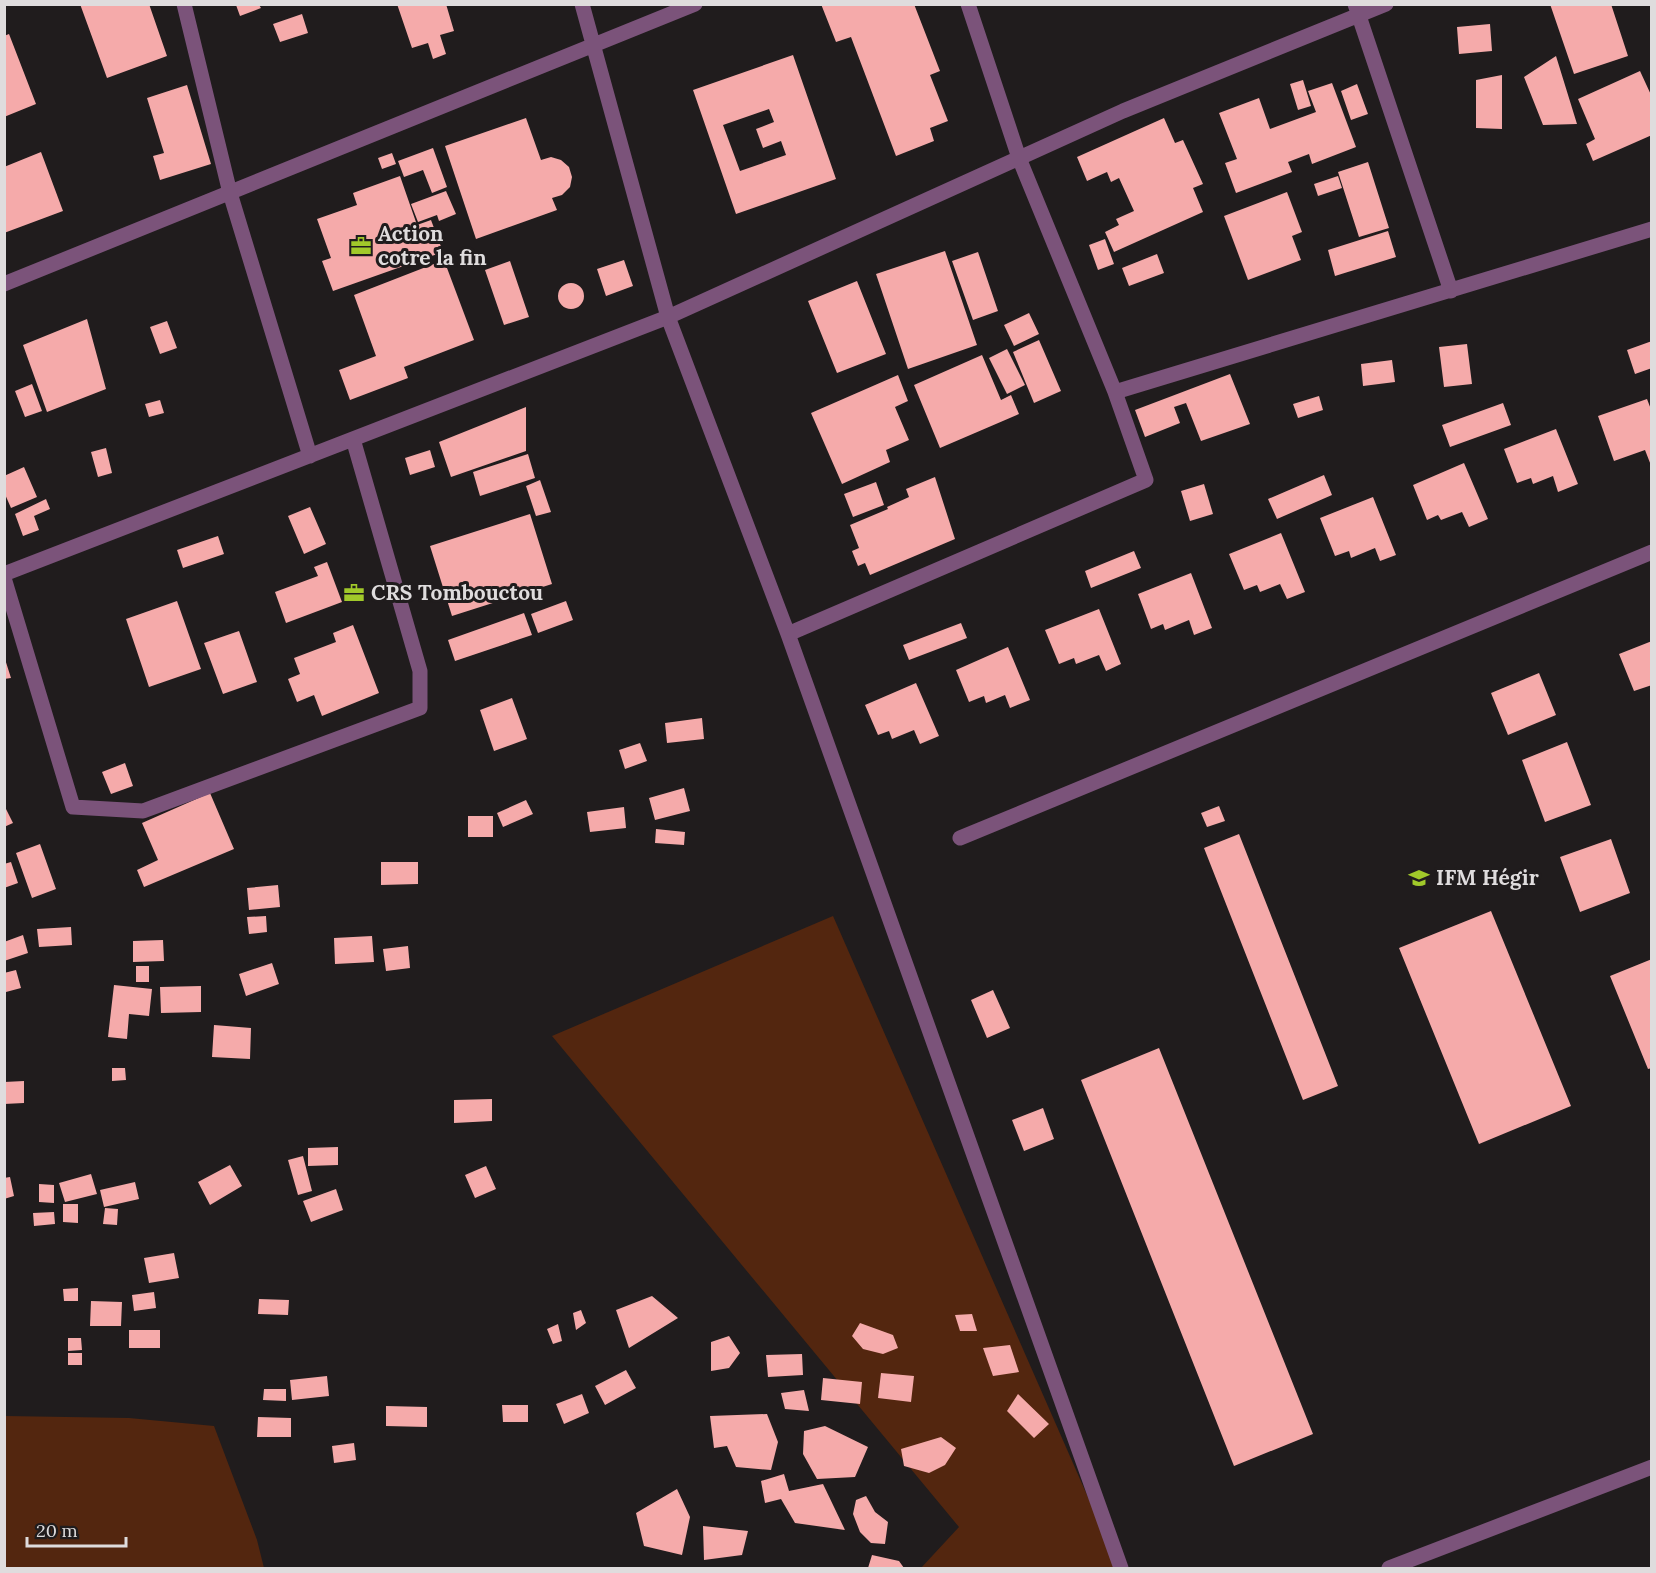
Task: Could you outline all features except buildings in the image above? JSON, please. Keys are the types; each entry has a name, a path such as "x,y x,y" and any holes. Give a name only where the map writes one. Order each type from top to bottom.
{"street":[{"path":"184,4 230,193 310,456"},
{"path":"582,4 668,317 788,634 1121,1569"},
{"path":"4,284 695,4"},
{"path":"788,634 1146,480 1115,392 1019,158 968,4"},
{"path":"353,439 420,671 420,708 143,811 73,807 4,576 353,439 668,317 1123,111 1357,10 1386,4"},
{"path":"1357,10 1451,291"},
{"path":"1115,392 1652,230"},
{"path":"960,838 1652,552"},
{"path":"1389,1569 1652,1467"}],"shaded area":[{"path":"833,916 1119,1568 921,1568 959,1527 552,1036"},
{"path":"5,1416 129,1418 214,1426 257,1540 264,1568 5,1568"}],"place":[{"name":"Action cotre la fin","path":"361,246"},
{"name":"CRS Tombouctou","path":"354,593"},
{"name":"IFM Hégir","path":"1419,878"}]}
